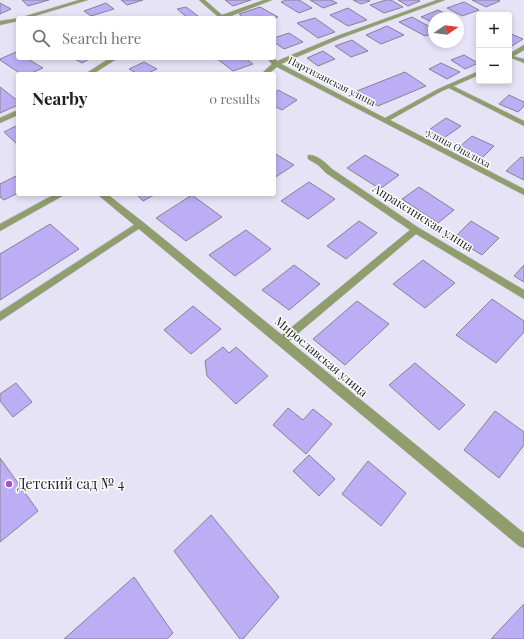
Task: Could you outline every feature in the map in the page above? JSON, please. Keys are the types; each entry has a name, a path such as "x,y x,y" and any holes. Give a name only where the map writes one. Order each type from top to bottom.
{"street":[{"path":"29,16 85,0"},
{"path":"202,0 219,16"},
{"path":"226,16 269,0"},
{"path":"266,72 276,64 339,37 442,0"},
{"path":"0,23 16,19"},
{"path":"512,55 524,47"},
{"path":"512,57 524,61"},
{"path":"91,72 112,60"},
{"name":"Партизанская улица","path":"272,60 276,64 386,120"},
{"path":"386,120 404,108 476,74"},
{"path":"449,86 524,124"},
{"path":"0,121 16,113"},
{"name":"улица Опалиха","path":"386,120 458,159 524,192"},
{"name":"Апраксинская улица","path":"311,157 321,163 329,171 416,230 524,295"},
{"path":"0,228 58,196"},
{"name":"Мирославская улица","path":"104,196 140,224 524,541"},
{"path":"0,317 140,224"},
{"path":"282,341 416,230"}],"building":[{"path":"22,0 49,0 28,6"},
{"path":"121,0 143,0 127,5"},
{"path":"225,0 251,0 233,6"},
{"path":"286,0 299,0 312,8 299,13 281,2"},
{"path":"310,0 331,0 337,3 323,8"},
{"path":"353,0 369,0 370,1 361,4"},
{"path":"391,0 403,7 384,13 370,5"},
{"path":"398,0 418,0 420,1 408,6"},
{"path":"472,0 497,0 500,1 486,7"},
{"path":"464,2 479,10 464,15 464,12 454,12 447,8"},
{"path":"0,3 11,9 0,14"},
{"path":"106,3 114,9 91,16 84,11"},
{"path":"186,7 198,16 186,16 177,9"},
{"path":"260,7 278,17 242,16 239,14"},
{"path":"348,8 367,20 348,26 330,15"},
{"path":"428,14 428,20 421,17"},
{"path":"412,17 428,26 428,35 425,36 399,22"},
{"path":"315,18 335,32 318,38 297,23"},
{"path":"387,26 404,35 381,44 366,35"},
{"path":"289,33 303,42 284,49 276,43 276,37"},
{"path":"512,34 523,39 512,46"},
{"path":"352,40 368,51 351,57 335,46"},
{"path":"323,51 335,59 318,66 307,58"},
{"path":"16,52 16,60 29,60 43,68 34,72 18,72 0,59"},
{"path":"464,55 476,62 476,64 465,69 451,60"},
{"path":"77,60 87,60 82,63"},
{"path":"219,60 248,60 253,64 233,71"},
{"path":"144,62 157,69 150,72 134,72 129,69"},
{"path":"441,63 460,72 447,79 429,69"},
{"path":"405,72 426,86 378,106 357,91"},
{"path":"0,87 16,99 16,106 0,113"},
{"path":"278,90 297,100 282,110 276,107 276,92"},
{"path":"509,95 524,102 524,106 518,112 499,104"},
{"path":"446,118 461,126 441,140 426,132"},
{"path":"16,126 16,143 4,132"},
{"path":"472,136 494,146 480,160 457,149"},
{"path":"276,154 294,165 276,177"},
{"path":"365,155 399,175 380,189 347,168"},
{"path":"521,157 524,158 524,180 506,171"},
{"path":"16,176 16,194 4,200 0,197 0,184"},
{"path":"309,182 335,199 308,219 281,201"},
{"path":"419,187 454,210 438,223 402,199"},
{"path":"138,196 152,196 143,201"},
{"path":"190,196 193,196 222,217 186,241 156,218"},
{"path":"359,221 377,233 346,259 327,246"},
{"path":"471,221 499,238 482,255 454,238"},
{"path":"50,224 79,249 0,300 0,254"},
{"path":"246,230 271,249 235,276 209,255"},
{"path":"423,260 455,283 425,308 393,284"},
{"path":"294,265 320,284 289,310 262,290"},
{"path":"524,265 524,282 514,276"},
{"path":"492,299 524,321 524,332 496,363 456,335"},
{"path":"357,301 389,324 345,365 313,339"},
{"path":"193,306 221,329 191,354 164,330"},
{"path":"223,347 229,353 236,347 268,376 236,404 207,376 205,361"},
{"path":"415,363 465,405 439,430 389,385"},
{"path":"16,383 32,402 13,417 0,401 0,394"},
{"path":"288,408 303,420 313,409 332,424 306,454 273,425"},
{"path":"495,411 524,432 524,445 499,478 464,450"},
{"path":"309,455 335,479 319,496 293,471"},
{"name":"Детский сад № 4","path":"0,458 38,511 0,542"},
{"path":"368,461 406,493 381,526 342,494"},
{"path":"211,515 279,597 243,639 240,639 174,551"},
{"path":"134,577 173,633 167,639 64,639"},
{"path":"524,604 524,639 491,639"}],"place":[{"name":"Детский сад № 4","path":"9,484"}]}
